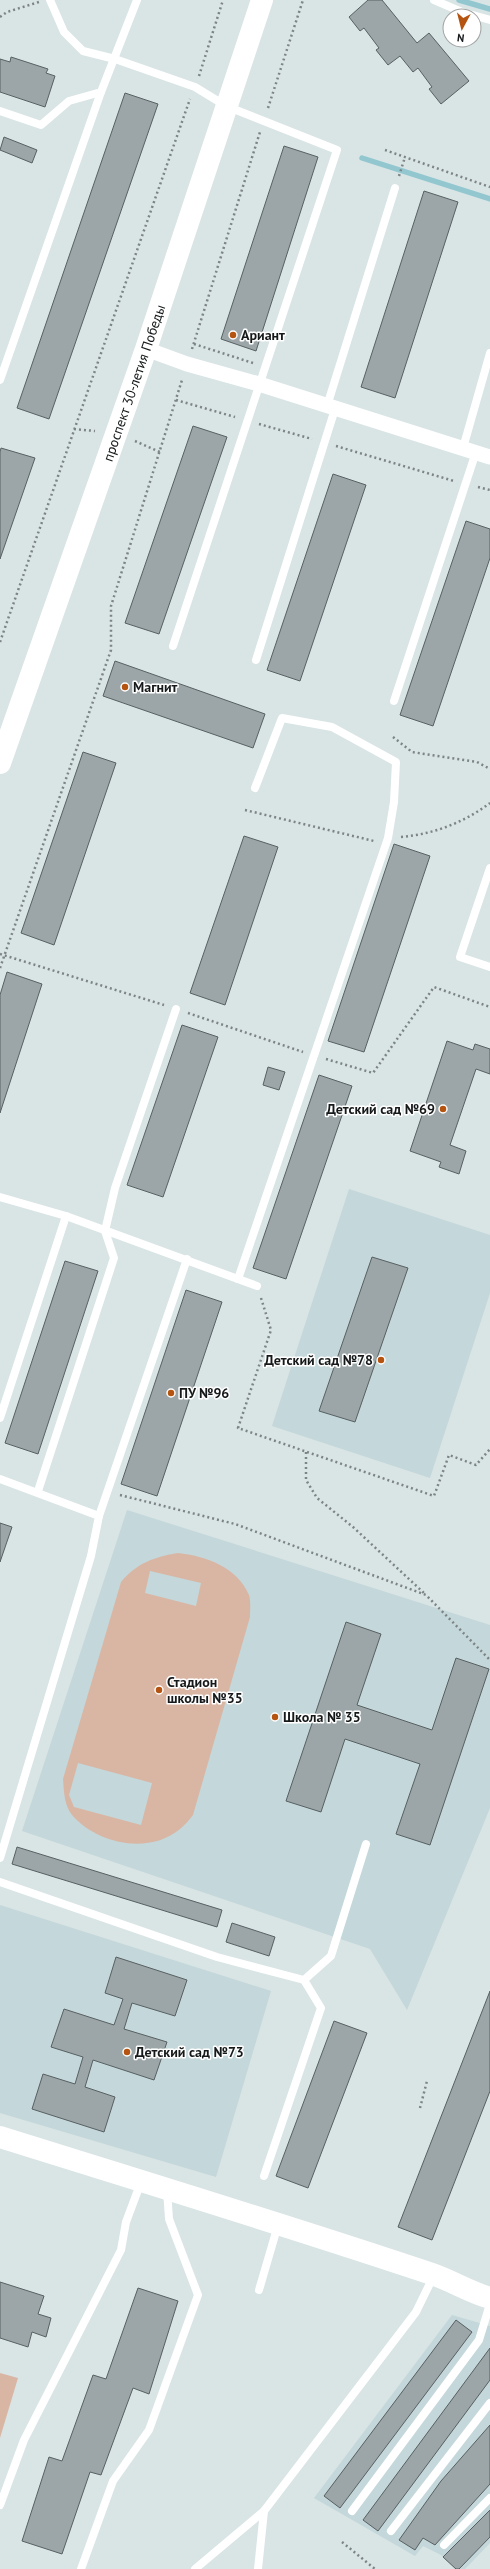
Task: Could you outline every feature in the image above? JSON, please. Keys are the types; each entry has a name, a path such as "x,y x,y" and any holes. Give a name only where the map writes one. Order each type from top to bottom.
{"main road":[{"name":"проспект 30-летия Победы","path":"0,764 146,349 262,0"},
{"path":"0,2137 279,2224 434,2275 468,2292 490,2298"}],"street":[{"path":"146,349 187,364 259,384 331,408 476,452"}],"lane":[{"path":"48,0 64,32 83,51 115,59 195,87 226,106 337,150 173,646"},
{"path":"0,380 101,92 137,0"},
{"path":"434,0 462,12 490,20"},
{"path":"0,112 41,125 69,101 101,92"},
{"path":"256,660 395,188"},
{"path":"394,701 476,452 490,353"},
{"path":"238,1278 388,838 394,802 396,762 332,728 282,718 255,788"},
{"path":"490,868 460,957 490,967"},
{"path":"38,1491 114,1258 105,1231 115,1188 176,1009"},
{"path":"0,1197 66,1216 187,1259 257,1286"},
{"path":"0,1418 66,1216"},
{"path":"0,1858 92,1556 99,1516 187,1259"},
{"path":"0,1479 38,1491 99,1516"},
{"path":"304,1980 331,1956 366,1844"},
{"path":"0,1882 217,1957 304,1980 321,2008 264,2176"},
{"path":"0,2504 24,2440 121,2250 126,2222 142,2181"},
{"path":"81,2569 113,2481 149,2430 198,2295 169,2219 167,2189"},
{"path":"259,2290 279,2224"},
{"path":"195,2569 264,2511 416,2312 434,2275"},
{"path":"352,2511 479,2340 490,2304"},
{"path":"391,2531 490,2403"},
{"path":"444,2544 490,2498"},
{"path":"258,2569 264,2511"}],"path":[{"path":"0,17 7,12 48,0"},
{"path":"0,642 195,87 223,0"},
{"path":"0,968 111,650 111,606 263,121 303,0"},
{"path":"385,150 490,187"},
{"path":"395,188 405,157"},
{"path":"394,738 412,752 477,762 490,769"},
{"path":"245,810 370,842 388,838 425,835 468,819 490,803"},
{"path":"0,954 176,1009 372,1073 434,987 490,1008"},
{"path":"257,1286 271,1330 238,1428 434,1496 449,1455 476,1465 490,1449"},
{"path":"306,1452 306,1480 317,1498 353,1527 426,1595 490,1660"},
{"path":"108,1492 235,1524 426,1595"},
{"path":"420,2108 427,2081"},
{"path":"342,2542 375,2569"}],"shaded area":[{"name":"Детский сад №78","path":"349,1189 490,1235 490,1293 430,1478 272,1426"},
{"name":"Школа № 35","path":"127,1510 490,1625 490,1808 407,2010 370,1949 22,1831"},
{"name":"Стадион школы №35","path":"178,1553 199,1557 210,1560 229,1570 244,1585 249,1595 250,1617 193,1815 182,1827 167,1837 154,1842 139,1844 124,1843 95,1833 72,1815 66,1802 63,1779 121,1582 133,1570 146,1562","holes":["150,1571 201,1583 196,1606 145,1593","78,1763 152,1783 141,1825 74,1807 69,1795"]},
{"name":"Детский сад №73","path":"0,1905 271,1991 216,2177 0,2113"},
{"path":"452,2315 490,2326 490,2543 465,2569 455,2569 441,2555 423,2546 415,2556 314,2498"},
{"path":"0,2373 18,2378 0,2438"}],"building":[{"path":"368,0 382,0 417,43 429,33 469,81 441,104 429,89 432,87 418,68 413,72 400,56 388,65 376,50 379,48 364,28 360,31 349,17"},
{"path":"11,57 48,69 46,73 55,76 45,107 0,92 0,59 10,62"},
{"path":"125,93 158,104 49,419 17,408"},
{"path":"4,137 37,150 32,163 0,150"},
{"path":"284,146 318,157 256,351 221,339"},
{"path":"424,191 458,202 395,398 361,387"},
{"path":"193,426 227,437 159,634 125,623"},
{"path":"1,448 35,458 0,559 0,452"},
{"path":"333,474 366,485 300,681 267,670"},
{"path":"466,521 490,529 490,558 433,726 400,715"},
{"path":"115,661 265,714 253,748 103,696"},
{"path":"83,752 116,763 54,945 21,933"},
{"path":"244,836 278,847 225,1005 190,993"},
{"path":"394,844 430,856 364,1052 328,1041"},
{"path":"7,972 42,984 0,1113 0,995"},
{"path":"182,1025 218,1037 163,1197 127,1185"},
{"name":"Детский сад №69","path":"447,1041 473,1050 475,1044 490,1049 490,1074 476,1069 450,1145 466,1151 459,1174 439,1167 441,1162 410,1151"},
{"path":"268,1067 285,1072 279,1090 263,1085"},
{"path":"319,1075 352,1086 286,1279 253,1268"},
{"name":"Детский сад №78","path":"372,1257 408,1268 355,1422 319,1411"},
{"path":"65,1261 98,1271 38,1454 5,1443"},
{"name":"ПУ №96","path":"186,1290 222,1302 157,1496 121,1484"},
{"path":"0,1523 12,1527 0,1562"},
{"path":"346,1622 381,1634 357,1705 432,1730 456,1658 489,1669 430,1845 396,1834 420,1764 345,1739 321,1812 286,1801"},
{"path":"17,1847 222,1910 217,1927 12,1864"},
{"path":"232,1923 275,1937 269,1956 226,1942"},
{"path":"116,1957 187,1980 175,2016 132,2003 124,2029 167,2042 154,2080 93,2060 85,2087 115,2097 104,2132 32,2109 43,2074 75,2084 83,2057 51,2047 64,2009 114,2025 123,1999 105,1993"},
{"path":"490,1991 490,2091 432,2240 398,2227"},
{"path":"334,2021 367,2033 308,2188 276,2176"},
{"path":"0,2282 44,2296 38,2314 51,2318 46,2337 32,2332 28,2347 0,2338"},
{"path":"138,2288 178,2301 149,2394 133,2388 101,2475 90,2472 62,2554 22,2541 49,2457 62,2461 93,2375 106,2379"},
{"path":"456,2320 472,2332 340,2508 324,2496"},
{"path":"490,2348 490,2380 378,2531 363,2520"},
{"path":"490,2425 490,2484 435,2545 423,2538 415,2550 399,2540 441,2481"},
{"path":"490,2510 490,2537 459,2569 456,2569 443,2557"}],"waterway":[{"path":"459,0 490,9"},
{"path":"362,158 490,199"}],"place":[{"name":"Ариант","path":"233,335"},
{"name":"Магнит","path":"125,687"},
{"name":"Детский сад №69","path":"443,1109"},
{"name":"Детский сад №78","path":"381,1360"},
{"name":"ПУ №96","path":"171,1393"},
{"name":"Стадион школы №35","path":"159,1690"},
{"name":"Школа № 35","path":"275,1717"},
{"name":"Детский сад №73","path":"127,2052"}]}
